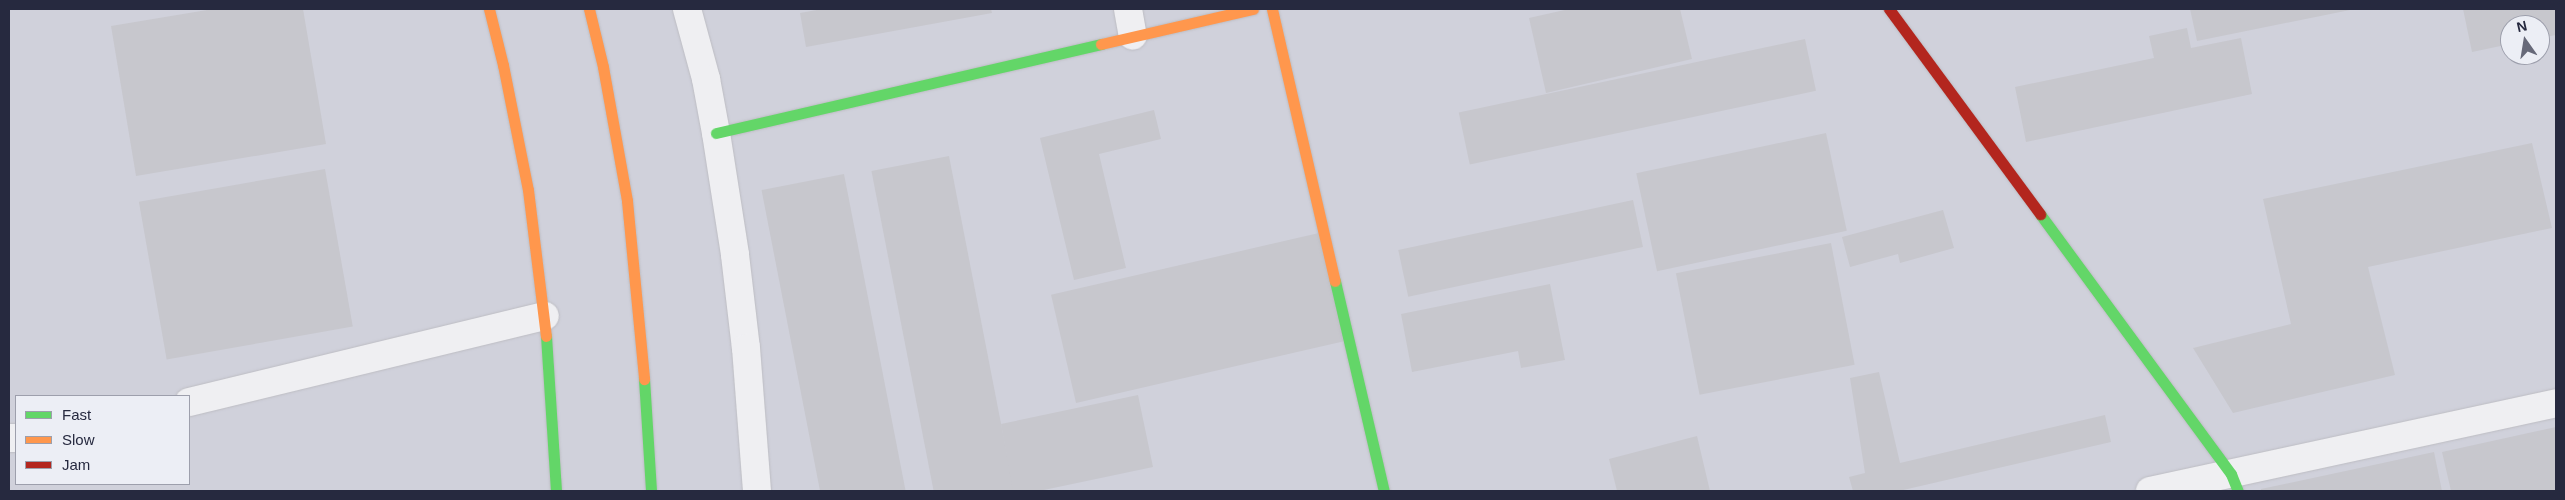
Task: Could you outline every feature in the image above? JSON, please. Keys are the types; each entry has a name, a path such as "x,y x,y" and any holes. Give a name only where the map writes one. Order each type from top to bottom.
{"street":[{"path":"489,9 503,65 528,190 545,316 556,491"},
{"path":"590,9 603,67 627,202 642,337 651,491"},
{"path":"687,9 706,78 735,255 746,348 757,491"},
{"path":"1128,9 1133,36"},
{"path":"716,133 1253,9"},
{"path":"1272,9 1384,491"},
{"path":"1889,9 2235,483"},
{"path":"190,402 545,316"},
{"path":"2150,491 2235,483 2556,403"}],"shaded area":[{"path":"9,9 2556,9 2556,491 9,491"}],"building":[{"path":"213,9 303,9 326,144 136,176 111,26"},
{"path":"822,9 991,9 992,13 806,47 800,13"},
{"path":"1569,9 1680,9 1692,59 1546,93 1529,18"},
{"path":"2190,9 2350,9 2350,10 2197,41"},
{"path":"2463,9 2556,9 2556,35 2550,36 2550,15 2500,15 2500,46 2472,52"},
{"path":"2187,28 2191,48 2241,38 2252,94 2026,142 2015,87 2154,58 2149,36"},
{"path":"1805,39 1816,91 1470,164 1459,113"},
{"path":"1154,110 1161,139 1099,154 1126,268 1074,280 1040,138"},
{"path":"1826,133 1847,231 1657,271 1636,173"},
{"path":"2532,143 2552,228 2368,267 2395,375 2233,413 2193,348 2291,324 2263,199"},
{"path":"949,156 1014,491 934,491 871,171"},
{"path":"325,169 353,327 167,359 139,202"},
{"path":"844,174 906,491 820,491 762,190"},
{"path":"1633,200 1643,247 1408,297 1398,250"},
{"path":"1943,210 1954,248 1900,263 1898,254 1850,267 1842,237"},
{"path":"1319,233 1344,341 1076,403 1051,295"},
{"path":"1831,243 1855,365 1700,395 1676,273"},
{"path":"1550,284 1565,360 1521,368 1518,351 1412,372 1401,314"},
{"path":"1879,372 1900,463 2105,415 2111,442 1899,491 1853,491 1849,477 1865,473 1850,378"},
{"path":"1138,395 1153,467 1039,491 1013,491 1001,424"},
{"path":"2556,427 2556,491 2451,491 2442,452"},
{"path":"1697,436 1710,491 1617,491 1609,459"},
{"path":"2434,452 2442,491 2261,491 2261,489"}],"traffic: fast":[{"path":"716,133 1101,44"},
{"path":"2040,214 2231,474 2238,491"},
{"path":"1335,281 1384,491"},
{"path":"546,336 556,491"},
{"path":"644,379 651,491"}],"traffic: slow":[{"path":"489,9 503,65 528,190 546,336"},
{"path":"589,9 603,67 627,201 644,379"},
{"path":"1101,44 1253,9"},
{"path":"1272,9 1335,281"}],"traffic: jam":[{"path":"1889,9 2040,214"}]}
